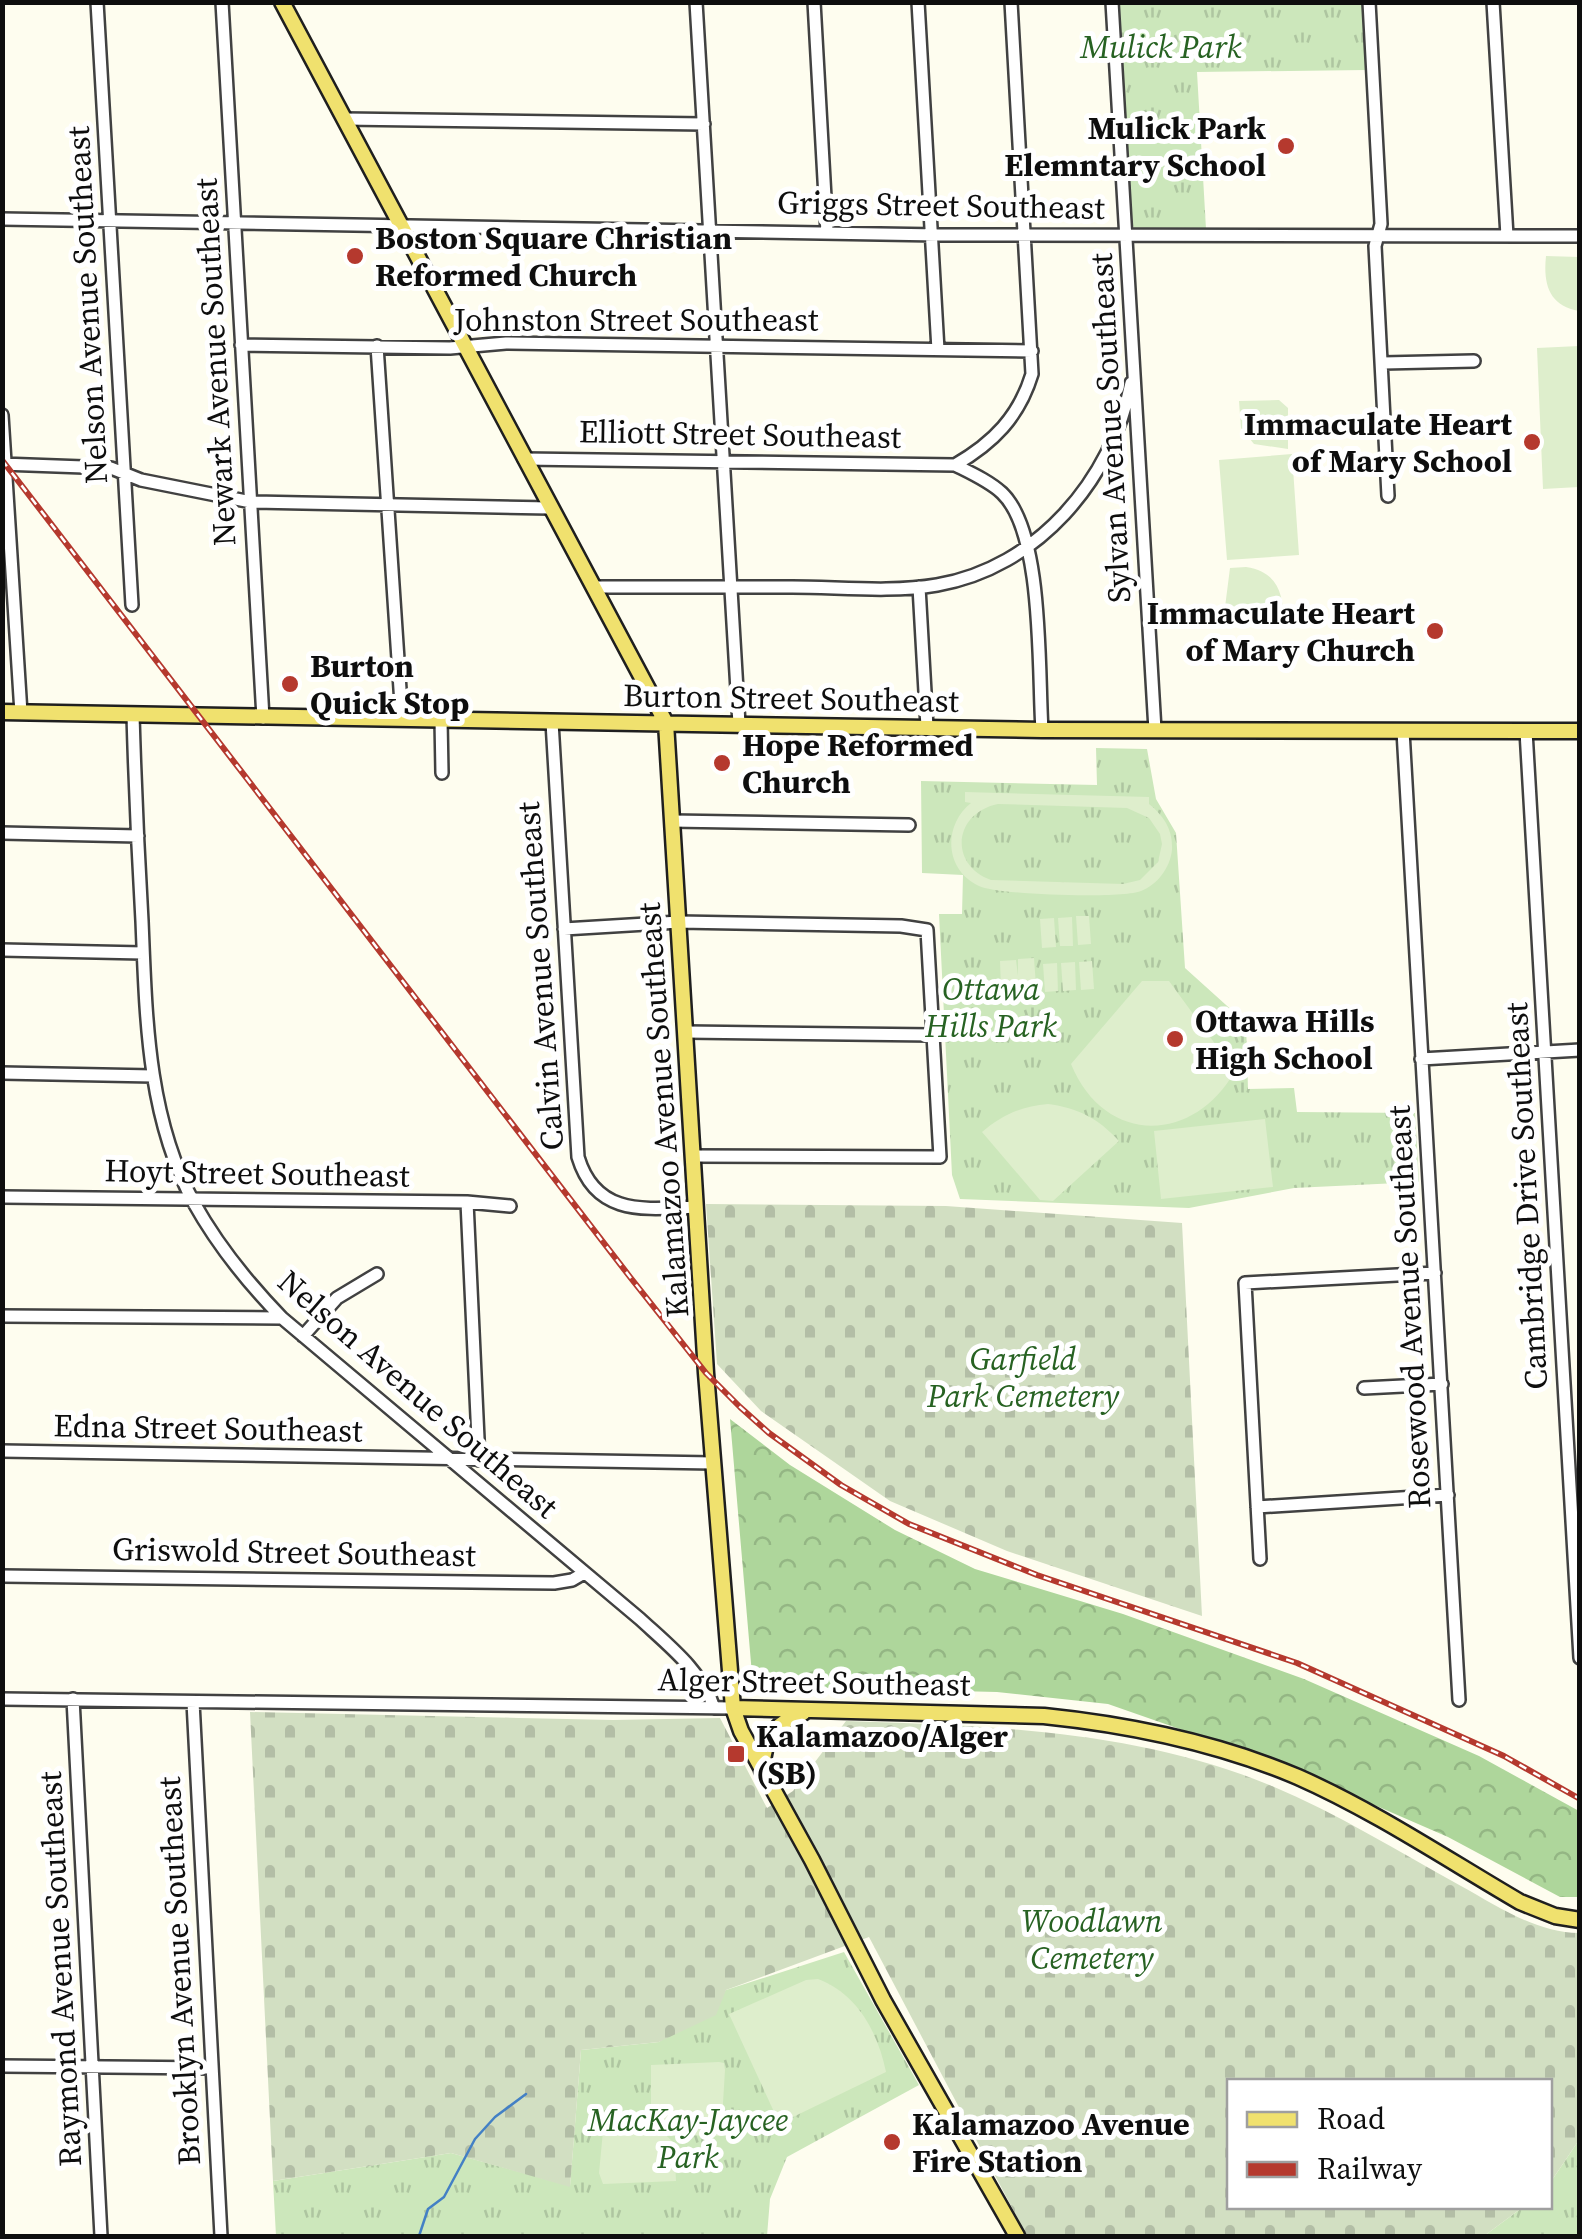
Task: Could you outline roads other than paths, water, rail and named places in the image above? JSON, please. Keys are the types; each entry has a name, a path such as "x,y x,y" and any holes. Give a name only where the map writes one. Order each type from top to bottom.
{"main road":[{"name":"Kalamazoo Avenue Southeast","path":"282,2 666,723 712,1463 733,1708 762,1772 883,2000 1017,2236"},
{"name":"Burton Street Southeast","path":"2,712 1042,730 1580,731"},
{"name":"Alger Street Southeast","path":"733,1708 1044,1716 1183,1739 1300,1778 1520,1902 1555,1916 1580,1920"},
{"path":"762,1772 765,1743 772,1730 784,1720 810,1710"}],"street":[{"name":"Nelson Avenue Southeast","path":"97,2 132,605"},
{"name":"Newark Avenue Southeast","path":"222,2 263,718"},
{"path":"696,2 739,724"},
{"path":"814,2 827,233"},
{"path":"918,2 938,350"},
{"path":"1010,2 1032,374 1016,414 1006,427 955,465 1002,494 1015,509 1030,547 1042,730"},
{"name":"Sylvan Avenue Southeast","path":"1112,2 1156,730"},
{"path":"1369,2 1381,224 1375,246 1388,489 1402,483"},
{"path":"1492,2 1507,236"},
{"path":"344,120 704,124"},
{"name":"Griggs Street Southeast","path":"2,219 932,235 1580,236"},
{"name":"Johnston Street Southeast","path":"241,345 506,343 1032,351"},
{"path":"377,346 402,720"},
{"path":"1382,363 1474,361"},
{"path":"594,588 919,588 976,574 1030,547 1081,496 1112,444 1135,364"},
{"path":"2,415 8,590 21,713"},
{"path":"1112,444 1125,439 1139,446"},
{"name":"Elliott Street Southeast","path":"524,459 955,465"},
{"path":"4,464 111,468 124,475 251,502 550,508"},
{"path":"919,588 927,727"},
{"name":"Nelson Avenue Southeast","path":"133,715 143,952 153,1076 167,1134 193,1201 237,1268 282,1318 668,1645 710,1695 714,1708"},
{"path":"441,720 442,772"},
{"name":"Calvin Avenue Southeast","path":"552,722 582,1173 600,1194 624,1206 696,1207"},
{"name":"Rosewood Avenue Southeast","path":"1403,731 1459,1700"},
{"name":"Cambridge Drive Southeast","path":"1526,731 1580,1658"},
{"path":"672,820 909,825"},
{"path":"2,833 138,836"},
{"path":"564,928 679,922 927,930 940,1157 693,1156"},
{"path":"2,950 143,952"},
{"path":"686,1032 933,1035"},
{"path":"1421,1059 1580,1050"},
{"path":"2,1073 153,1076"},
{"name":"Hoyt Street Southeast","path":"2,1197 467,1202 510,1206"},
{"path":"467,1202 478,1460"},
{"path":"1260,1560 1245,1283 1435,1273"},
{"path":"303,1336 338,1298 376,1274"},
{"path":"2,1316 282,1318"},
{"path":"1364,1388 1442,1384"},
{"name":"Edna Street Southeast","path":"2,1452 712,1463"},
{"path":"1257,1507 1448,1496"},
{"name":"Griswold Street Southeast","path":"2,1576 554,1583 584,1573"},
{"name":"Alger Street Southeast","path":"2,1698 733,1708"},
{"name":"Raymond Avenue Southeast","path":"73,1699 101,2236"},
{"name":"Brooklyn Avenue Southeast","path":"192,1702 221,2236"},
{"path":"2,2066 212,2068"}],"waterway":[{"path":"419,2236 428,2209 444,2197 475,2139 495,2117 526,2094"}],"railway":[{"path":"2,460 630,1277 706,1373 769,1433 841,1485 909,1524 1037,1575 1297,1663 1504,1756 1580,1799"}],"place":[{"name":"Mulick Park Elemntary School","path":"1286,146"},
{"name":"Boston Square Christian Reformed Church","path":"355,256"},
{"name":"Immaculate Heart of Mary School","path":"1532,442"},
{"name":"Immaculate Heart of Mary Church","path":"1435,631"},
{"name":"Burton Quick Stop","path":"290,684"},
{"name":"Hope Reformed Church","path":"722,763"},
{"name":"Ottawa Hills High School","path":"1175,1039"},
{"name":"Kalamazoo/Alger (SB)","path":"736,1754"},
{"name":"Kalamazoo Avenue Fire Station","path":"892,2142"}],"park label":[{"name":"Mulick Park","path":"1161,47"},
{"name":"Ottawa Hills Park","path":"991,1008"},
{"name":"Garfield Park Cemetery","path":"1023,1378"},
{"name":"Woodlawn Cemetery","path":"1092,1940"},
{"name":"MacKay-Jaycee Park","path":"688,2138"}]}
